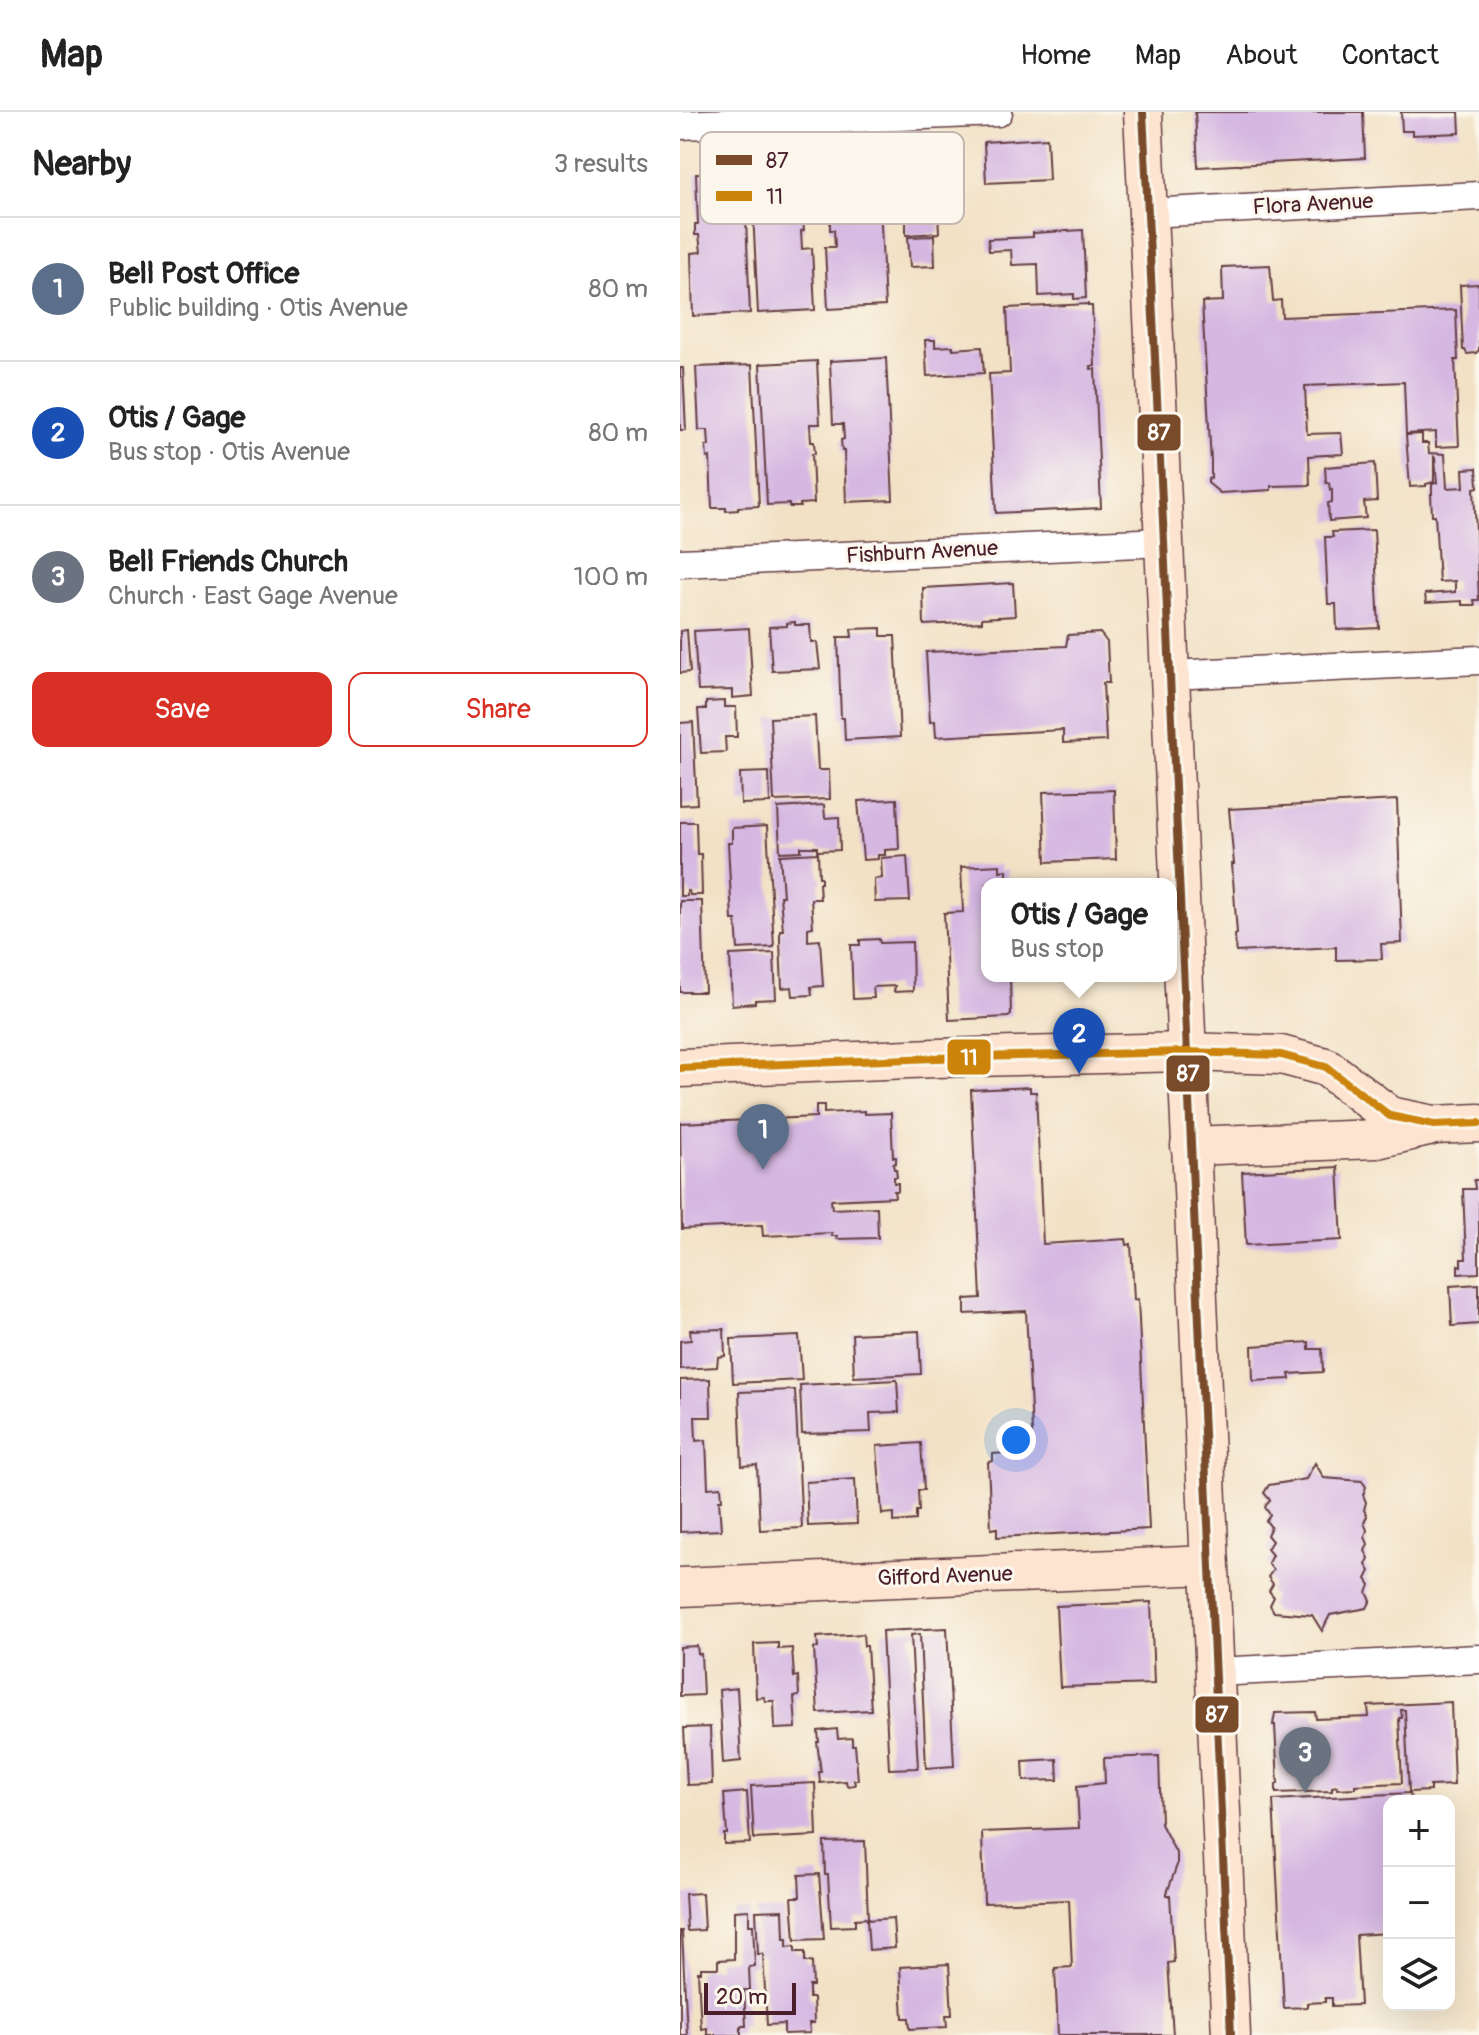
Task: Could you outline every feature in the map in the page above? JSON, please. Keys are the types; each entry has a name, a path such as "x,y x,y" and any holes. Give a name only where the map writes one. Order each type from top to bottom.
{"main road":[{"path":"1143,112 1231,2035"},
{"path":"680,1068 1186,1052 1281,1055 1326,1067 1390,1116 1434,1125"},
{"path":"1190,1146 1377,1139 1434,1125 1479,1123"},
{"name":"Gifford Avenue","path":"680,1587 1209,1565"}],"street":[{"path":"680,125 998,112"},
{"name":"Flora Avenue","path":"1147,213 1479,196"},
{"name":"Fishburn Avenue","path":"680,563 1164,542"},
{"path":"1170,675 1479,660"},
{"path":"1214,1672 1479,1659"}],"building":[{"path":"1195,112 1363,112 1365,158 1198,167"},
{"path":"1401,112 1459,112 1460,133 1412,135 1412,131 1402,131"},
{"path":"1047,138 1049,180 986,183 984,142"},
{"path":"696,174 700,174 700,224 746,224 750,313 693,316 691,253 701,252 699,235 695,235 695,224 698,224"},
{"path":"754,224 803,224 802,249 812,248 815,310 758,313"},
{"path":"830,224 881,224 885,306 828,309 825,247 835,247 834,230 830,230"},
{"path":"906,224 939,224 939,233 906,235"},
{"path":"1083,230 1086,298 1074,299 1074,294 1039,296 1038,264 1012,265 1011,250 989,251 988,239"},
{"path":"934,236 935,266 910,267 908,237"},
{"path":"1270,265 1273,301 1281,300 1282,317 1456,310 1459,446 1436,447 1436,432 1406,434 1404,382 1305,386 1307,434 1341,433 1343,454 1309,456 1310,485 1271,486 1271,490 1220,493 1208,483 1211,462 1202,302 1223,301 1222,267"},
{"path":"1479,284 1479,350 1467,354 1463,350 1460,285"},
{"path":"1092,306 1095,366 1091,369 1095,369 1101,508 996,513 989,374 1010,373 1007,308"},
{"path":"925,340 935,340 935,347 982,347 984,373 927,376"},
{"path":"886,358 893,500 846,502 841,440 844,439 843,424 833,424 830,361"},
{"path":"817,361 820,424 810,424 815,454 812,454 814,503 800,504 800,507 767,505 760,364"},
{"path":"752,365 759,506 726,511 726,508 712,508 710,457 707,458 706,446 709,446 708,430 699,430 696,367"},
{"path":"680,368 683,368 686,430 680,430"},
{"path":"1422,434 1422,443 1428,443 1429,453 1445,454 1447,488 1464,487 1463,469 1477,468 1478,487 1474,488 1479,600 1474,600 1475,605 1462,605 1462,601 1426,603 1425,594 1455,592 1455,581 1439,582 1431,494 1432,484 1437,483 1434,457 1434,482 1410,487 1406,435"},
{"path":"1375,463 1377,501 1364,502 1366,518 1329,521 1328,503 1332,502 1332,489 1326,483 1325,467"},
{"path":"1374,530 1379,628 1337,630 1336,604 1328,604 1325,537 1333,537 1332,532"},
{"path":"1013,583 1015,616 982,618 982,622 924,625 923,588"},
{"path":"795,622 795,625 810,625 811,642 817,642 820,669 772,671 769,627 787,626 787,623"},
{"path":"749,628 753,696 732,698 732,690 698,691 694,631"},
{"path":"881,628 881,636 895,636 900,737 845,740 844,718 841,718 838,637 852,637 851,629"},
{"path":"687,630 690,672 680,673 680,631"},
{"path":"1100,633 1107,642 1109,683 1103,683 1106,741 1063,743 1063,730 936,737 935,721 930,722 926,652 1066,646 1068,635"},
{"path":"724,701 724,707 736,707 737,737 725,737 726,752 701,753 698,709 706,709 706,702"},
{"path":"815,716 818,770 829,770 830,799 774,801 770,718"},
{"path":"693,722 697,804 680,805 680,723"},
{"path":"769,772 770,803 741,804 740,773"},
{"path":"1114,790 1116,859 1046,862 1043,792"},
{"path":"897,799 899,849 885,850 885,855 878,855 878,859 863,860 858,801"},
{"path":"1397,800 1402,943 1381,944 1382,959 1336,960 1336,947 1236,952 1229,809"},
{"path":"824,805 825,818 839,817 840,850 817,851 817,847 801,847 801,851 780,852 778,808"},
{"path":"680,822 696,822 702,895 690,895 687,891 687,896 680,896"},
{"path":"767,826 774,947 738,949 736,920 732,920 728,843 732,843 732,828"},
{"path":"818,853 820,899 811,899 813,927 808,928 808,941 820,940 823,986 811,987 812,995 793,996 792,987 782,988 780,855"},
{"path":"907,856 910,901 875,902 874,879 882,878 881,858"},
{"path":"1000,865 1000,871 1007,870 1007,878 981,878 981,982 1010,982 1011,1015 1008,1017 949,1020 944,913 963,912 961,867"},
{"path":"680,901 702,901 705,992 680,992"},
{"path":"879,939 880,943 912,942 913,991 894,992 895,986 873,987 874,998 853,999 851,945 860,945 860,940"},
{"path":"774,953 776,999 732,1005 730,955"},
{"path":"1030,1087 1030,1092 1036,1092 1043,1244 1126,1239 1127,1245 1131,1244 1134,1300 1138,1299 1149,1529 997,1537 997,1528 991,1529 988,1462 993,1461 993,1454 1033,1451 1026,1311 965,1314 965,1299 981,1298 971,1090"},
{"path":"816,1105 824,1105 824,1113 891,1113 893,1157 896,1157 893,1164 897,1177 894,1177 894,1183 898,1183 895,1197 831,1200 832,1209 877,1207 878,1238 837,1239 832,1233 763,1236 762,1225 682,1229 680,1123 816,1117"},
{"path":"1338,1167 1342,1240 1246,1245 1242,1172"},
{"path":"1474,1180 1479,1180 1479,1273 1458,1274 1461,1259 1466,1259 1463,1189 1475,1189"},
{"path":"1479,1284 1479,1324 1452,1326 1450,1286"},
{"path":"724,1329 725,1356 718,1357 717,1367 680,1369 680,1341 691,1340 690,1330"},
{"path":"919,1331 921,1374 854,1377 852,1334"},
{"path":"799,1336 802,1380 733,1383 731,1339"},
{"path":"1309,1342 1309,1349 1322,1349 1323,1372 1289,1374 1290,1379 1253,1381 1252,1346"},
{"path":"710,1379 711,1417 695,1417 696,1441 706,1440 708,1488 721,1487 721,1530 680,1532 680,1380"},
{"path":"897,1380 899,1412 870,1413 871,1432 802,1434 800,1385"},
{"path":"795,1390 802,1528 760,1530 757,1465 742,1466 739,1392"},
{"path":"921,1443 924,1490 918,1490 916,1520 894,1522 894,1513 882,1514 877,1446"},
{"path":"1315,1463 1324,1478 1362,1481 1366,1487 1363,1495 1368,1544 1365,1551 1369,1558 1366,1565 1370,1571 1366,1579 1370,1585 1367,1593 1371,1600 1367,1608 1330,1615 1322,1631 1312,1615 1274,1612 1270,1605 1274,1597 1269,1591 1273,1584 1268,1577 1273,1570 1268,1563 1272,1555 1267,1549 1272,1541 1267,1535 1271,1527 1266,1521 1270,1515 1265,1507 1270,1500 1264,1493 1269,1485 1306,1479"},
{"path":"855,1479 857,1524 808,1526 806,1482"},
{"path":"1151,1602 1154,1684 1060,1687 1056,1606"},
{"path":"947,1628 954,1766 926,1768 920,1634 911,1635 918,1768 889,1769 882,1631"},
{"path":"863,1634 864,1646 867,1646 871,1710 818,1713 814,1648 818,1648 817,1637"},
{"path":"778,1643 778,1649 792,1648 794,1677 798,1676 799,1696 794,1697 796,1728 775,1729 774,1701 756,1698 754,1644"},
{"path":"697,1646 698,1654 701,1654 703,1695 680,1696 680,1647"},
{"path":"737,1688 741,1761 723,1763 719,1690"},
{"path":"1451,1702 1454,1785 1430,1786 1430,1791 1409,1792 1405,1710 1401,1710 1402,1783 1337,1789 1337,1786 1332,1787 1332,1791 1276,1793 1275,1713 1315,1712 1316,1719 1369,1717 1368,1706"},
{"path":"710,1727 712,1784 687,1785 684,1728"},
{"path":"837,1729 838,1739 852,1738 852,1745 855,1745 858,1780 854,1780 855,1785 847,1786 846,1781 820,1783 818,1731"},
{"path":"1159,1756 1161,1824 1177,1855 1177,1865 1167,1893 1170,1895 1174,1962 1168,1963 1173,2035 1058,2035 1055,1968 1072,1967 1069,1900 984,1903 982,1832 1079,1828 1077,1786 1105,1783 1104,1758"},
{"path":"1057,1759 1058,1780 1024,1781 1023,1761"},
{"path":"815,1783 817,1836 754,1839 751,1786"},
{"path":"747,1792 750,1843 724,1844 724,1834 727,1834 724,1794"},
{"path":"1410,1793 1383,1795 1383,1933 1356,1935 1360,2005 1332,2006 1332,1998 1325,1998 1325,2002 1307,2003 1307,2007 1284,2008 1273,1800"},
{"path":"865,1841 868,1918 855,1919 855,1926 831,1927 824,1842"},
{"path":"819,1874 824,1939 795,1940 792,1897 800,1897 799,1875"},
{"path":"702,1893 704,1930 687,1931 685,1894"},
{"path":"749,1910 755,1966 749,1967 750,1990 744,1990 746,2026 741,2026 741,2035 707,2035 707,2028 701,2029 698,1972 701,1968 718,1968 718,1960 734,1959 734,1911"},
{"path":"783,1910 787,1947 795,1946 795,1952 805,1952 805,1962 812,1962 813,1986 809,1986 809,1998 813,1998 814,2023 809,2023 810,2033 784,2034 784,2024 767,2025 763,1954 758,1954 756,1911"},
{"path":"893,1918 895,1948 869,1950 867,1920"},
{"path":"682,1931 687,2035 680,2035"},
{"path":"949,1964 952,2015 946,2015 947,2027 910,2029 909,2018 903,2018 900,1967"}],"transit line":[{"name":"87","path":"1143,112 1231,2035"},
{"name":"11","path":"680,1068 1186,1052 1281,1055 1326,1067 1390,1116 1434,1125 1479,1123"}],"place":[{"name":"Otis / Gage","path":"1079,1074"},
{"name":"Bell Post Office","path":"763,1170"},
{"name":"Bell Friends Church","path":"1305,1793"}]}
